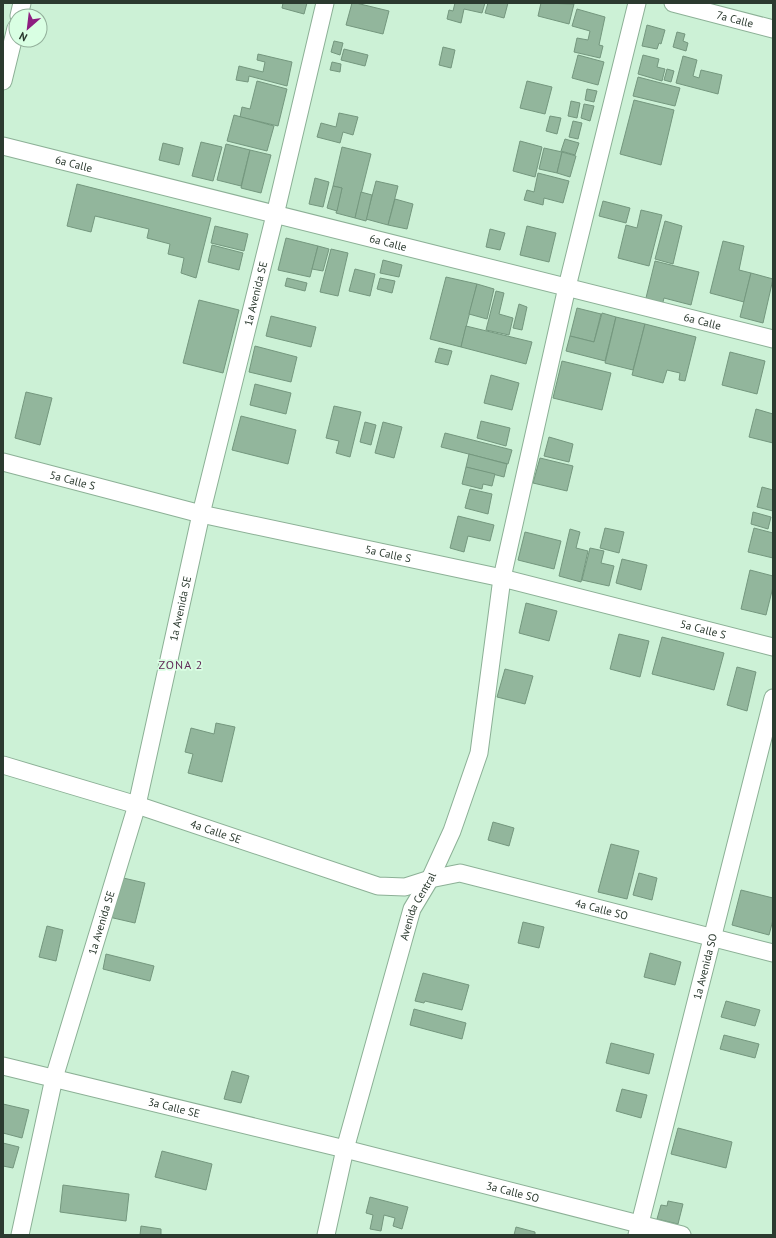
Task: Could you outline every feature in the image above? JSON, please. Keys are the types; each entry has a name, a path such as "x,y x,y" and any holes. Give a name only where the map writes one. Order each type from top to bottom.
{"street":[{"name":"1a Avenida SE","path":"20,1235 54,1078 137,805 201,514 275,215 325,3"},
{"name":"Avenida Central","path":"326,1235 344,1149 412,910 430,879 452,831 478,753 502,578 567,287 637,3"},
{"name":"7a Calle","path":"673,3 773,28"},
{"path":"3,82 11,48"},
{"name":"6a Calle","path":"3,146 773,339"},
{"name":"5a Calle S","path":"3,462 201,514 502,578 773,647"},
{"name":"1a Avenida SO","path":"638,1230 773,698"},
{"name":"4a Calle SE","path":"3,765 137,805 378,886 405,887 430,879"},
{"name":"4a Calle SO","path":"430,879 460,873 773,953"},
{"name":"3a Calle SE","path":"3,1066 344,1149"},
{"name":"3a Calle SO","path":"344,1149 638,1230 682,1235"}],"building":[{"path":"283,3 307,3 304,14 282,8"},
{"path":"352,3 389,11 383,34 346,25"},
{"path":"455,3 485,3 482,13 464,9 461,23 447,19 449,10 453,11"},
{"path":"488,3 508,3 504,18 485,13"},
{"path":"541,3 574,4 569,24 538,16"},
{"path":"577,9 605,17 599,45 603,46 600,58 574,52 577,38 588,40 590,31 572,26"},
{"path":"647,25 665,30 661,44 659,43 657,49 642,46"},
{"path":"677,32 685,34 683,41 688,43 686,51 673,47"},
{"path":"334,41 343,43 340,55 331,52"},
{"path":"443,47 455,50 451,68 439,65"},
{"path":"344,49 368,55 365,66 341,60"},
{"path":"258,54 292,62 287,86 249,76 248,82 236,80 239,66 263,72 265,62 257,60"},
{"path":"578,55 604,62 598,85 572,78"},
{"path":"643,55 659,59 657,67 665,69 662,81 638,74"},
{"path":"683,56 697,60 693,76 699,78 701,70 722,75 718,94 676,83"},
{"path":"332,62 341,64 340,72 330,70"},
{"path":"667,69 674,71 671,82 664,80"},
{"path":"638,77 680,88 675,106 633,96"},
{"path":"257,81 287,89 278,126 240,117 242,107 250,109"},
{"path":"527,81 552,87 545,114 520,108"},
{"path":"587,89 597,91 594,102 585,100"},
{"path":"634,100 674,110 661,165 620,154"},
{"path":"571,101 580,103 577,118 568,116"},
{"path":"584,104 594,106 590,121 581,118"},
{"path":"339,113 358,117 353,135 343,132 340,143 317,137 321,123 336,127"},
{"path":"234,115 274,126 267,151 227,141"},
{"path":"550,116 561,118 557,134 546,131"},
{"path":"573,121 582,123 578,139 569,137"},
{"path":"565,139 579,143 575,155 561,151"},
{"path":"520,141 542,147 535,177 513,171"},
{"path":"201,142 222,147 213,181 192,176"},
{"path":"163,143 183,148 179,165 159,160"},
{"path":"226,144 250,150 241,186 217,180"},
{"path":"342,147 371,154 355,218 336,213 342,188 333,186"},
{"path":"544,148 562,152 557,173 539,169"},
{"path":"250,150 271,155 261,193 241,188"},
{"path":"562,152 576,156 570,177 557,173"},
{"path":"538,173 569,181 563,203 544,198 543,205 524,200 527,190 534,192"},
{"path":"315,178 329,182 323,207 309,204"},
{"path":"376,181 398,186 388,225 366,219"},
{"path":"77,184 211,218 196,278 181,273 184,258 168,254 170,244 147,238 149,229 95,216 91,232 67,226"},
{"path":"333,186 342,188 337,211 327,208"},
{"path":"361,192 372,195 366,221 355,218"},
{"path":"395,199 413,204 407,229 388,225"},
{"path":"603,201 630,208 626,223 599,216"},
{"path":"641,210 662,215 649,266 618,258 626,225 637,228"},
{"path":"665,221 682,226 673,264 655,259"},
{"path":"215,226 248,234 244,251 211,243"},
{"path":"527,226 556,233 549,262 520,255"},
{"path":"490,229 505,233 500,250 486,247"},
{"path":"286,238 318,246 310,277 278,270"},
{"path":"723,241 744,246 739,270 751,273 744,302 710,293"},
{"path":"212,245 243,253 239,270 208,262"},
{"path":"318,246 329,249 323,271 312,269"},
{"path":"331,249 348,253 338,296 320,292"},
{"path":"383,260 402,265 399,277 380,273"},
{"path":"655,261 699,272 691,305 664,298 662,306 645,302"},
{"path":"355,269 375,274 370,296 349,291"},
{"path":"751,273 773,279 763,323 740,317"},
{"path":"446,277 477,284 461,347 430,339"},
{"path":"287,278 307,283 305,291 285,286"},
{"path":"380,278 395,281 392,293 377,289"},
{"path":"477,284 494,289 487,319 469,314"},
{"path":"496,291 504,293 499,314 513,318 509,335 486,330"},
{"path":"199,300 239,310 223,373 183,363"},
{"path":"519,304 527,307 522,330 513,328"},
{"path":"577,308 601,314 594,342 570,336"},
{"path":"602,313 616,317 605,361 566,351 570,336 594,342"},
{"path":"271,316 316,327 311,347 266,336"},
{"path":"616,317 645,324 633,370 605,363"},
{"path":"645,324 696,337 685,381 679,380 680,373 667,370 663,383 632,375"},
{"path":"466,326 532,342 526,364 461,347"},
{"path":"255,346 297,357 291,382 249,372"},
{"path":"439,348 452,351 448,365 435,362"},
{"path":"730,352 765,361 757,394 722,385"},
{"path":"562,361 611,373 602,410 553,398"},
{"path":"491,375 519,383 512,410 484,403"},
{"path":"255,384 291,393 286,414 250,405"},
{"path":"26,392 52,398 40,445 15,438"},
{"path":"334,406 361,412 350,457 336,453 339,441 326,438"},
{"path":"756,409 773,414 773,443 749,437"},
{"path":"241,416 296,430 288,464 232,450"},
{"path":"481,421 510,428 506,446 477,438"},
{"path":"365,422 376,425 371,445 360,442"},
{"path":"383,422 402,427 394,458 375,453"},
{"path":"445,433 512,450 508,464 441,447"},
{"path":"549,437 573,444 569,462 544,456"},
{"path":"469,454 507,464 504,477 466,467"},
{"path":"540,458 573,466 567,491 533,483"},
{"path":"466,467 495,474 492,486 483,484 482,489 462,484"},
{"path":"762,487 773,490 773,511 757,507"},
{"path":"470,489 492,494 488,514 465,508"},
{"path":"753,512 771,517 768,529 751,524"},
{"path":"458,516 494,525 490,541 468,536 464,552 450,548"},
{"path":"605,528 624,532 619,553 600,548"},
{"path":"754,528 773,533 773,558 748,552"},
{"path":"570,529 580,532 576,548 588,551 581,582 559,576"},
{"path":"525,532 561,541 554,569 518,560"},
{"path":"590,548 604,551 601,563 614,566 609,586 582,580"},
{"path":"622,559 647,565 641,590 616,583"},
{"path":"750,570 773,576 773,587 766,615 741,609"},
{"path":"526,603 557,611 549,641 519,633"},
{"path":"619,634 649,641 640,677 610,669"},
{"path":"662,637 724,653 714,690 652,674"},
{"path":"737,667 756,672 747,711 727,705"},
{"path":"505,669 533,676 525,704 497,697"},
{"path":"216,723 235,727 222,782 188,773 193,754 185,752 191,728 214,734"},
{"path":"493,822 514,828 509,846 488,840"},
{"path":"611,844 639,851 627,899 598,892"},
{"path":"639,873 657,878 652,900 633,895"},
{"path":"119,877 145,883 135,923 109,917"},
{"path":"741,890 773,898 773,920 769,935 732,925"},
{"path":"523,922 544,927 539,948 518,943"},
{"path":"47,926 63,930 56,961 39,957"},
{"path":"650,953 681,962 675,985 644,977"},
{"path":"106,954 154,966 150,981 103,969"},
{"path":"423,973 469,985 462,1010 425,1001 424,1003 415,1001"},
{"path":"726,1001 760,1010 755,1026 721,1017"},
{"path":"414,1009 466,1023 462,1039 410,1025"},
{"path":"724,1035 759,1044 755,1058 720,1049"},
{"path":"611,1043 654,1054 649,1074 606,1063"},
{"path":"232,1071 249,1076 241,1103 224,1099"},
{"path":"622,1089 647,1095 641,1118 616,1111"},
{"path":"3,1104 29,1110 22,1138 3,1133"},
{"path":"678,1128 732,1142 726,1168 671,1154"},
{"path":"3,1143 19,1147 13,1168 3,1166"},
{"path":"162,1151 212,1164 206,1190 155,1177"},
{"path":"63,1185 129,1194 126,1221 60,1212"},
{"path":"370,1197 408,1207 402,1229 393,1226 395,1218 384,1215 381,1231 370,1229 373,1215 366,1213"},
{"path":"668,1201 683,1204 678,1224 657,1219 661,1205 667,1206"},
{"path":"141,1226 161,1229 161,1235 140,1235"},
{"path":"516,1227 535,1232 535,1235 514,1235"}],"district":[{"name":"ZONA 2","path":"181,665"}]}
